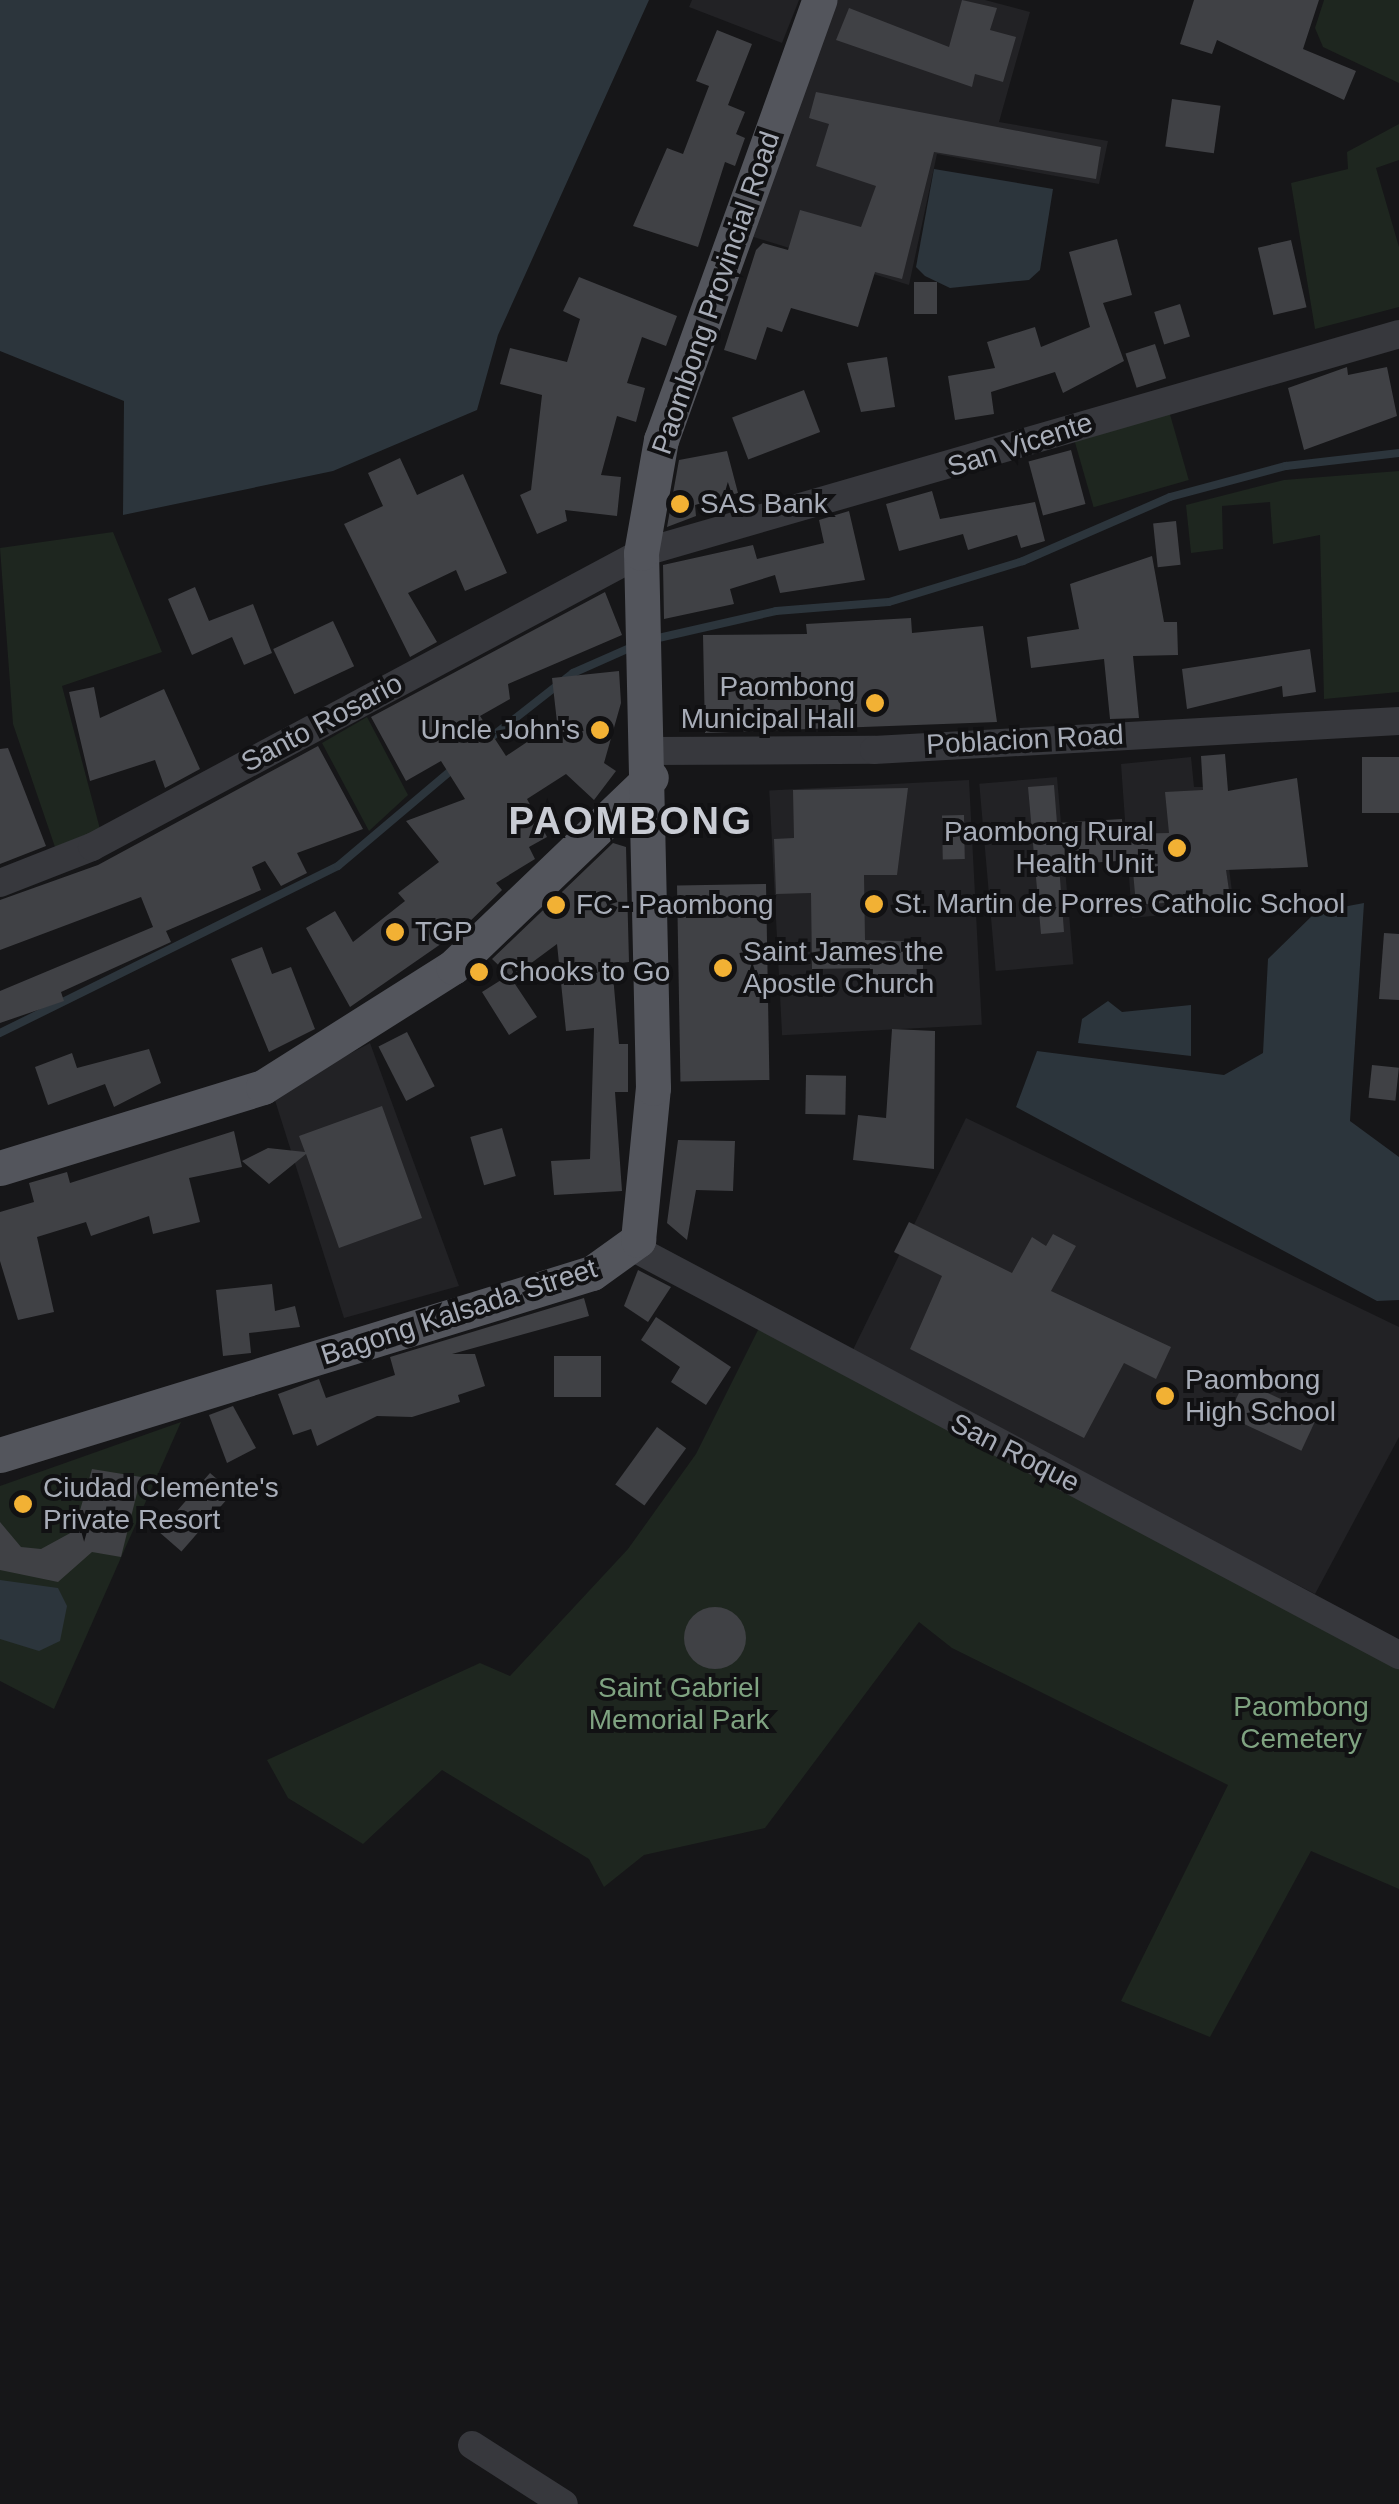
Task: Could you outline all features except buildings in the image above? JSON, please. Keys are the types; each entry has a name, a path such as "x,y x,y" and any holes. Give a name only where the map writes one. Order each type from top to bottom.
{"main road":[{"name":"Paombong Provincial Road","path":"650,764 640,620 640,553 661,440 819,0"},
{"path":"0,1168 263,1087 453,967 650,764"},
{"name":"Bagong Kalsada Street","path":"0,1455 592,1272 632,1247 644,1228 653,1088 650,764"}],"street":[{"name":"San Vicente","path":"640,553 1399,334"},
{"name":"Santo Rosario","path":"0,882 92,847 640,553"},
{"name":"Poblacion Road","path":"650,764 1399,721"},
{"name":"San Roque","path":"632,1247 1399,1655"},
{"path":"472,2445 564,2504"}],"shaded area":[{"path":"0,0 649,0 498,335 477,410 333,471 123,515 124,401 0,351"},
{"path":"692,0 799,0 782,43 689,7"},
{"path":"833,0 985,0 1030,12 999,122 1108,141 1099,184 937,154 909,285 744,234"},
{"path":"934,169 1053,189 1040,270 1029,280 950,288 925,276 916,267"},
{"name":"Paombong Rural Health Unit","path":"1191,757 1194,787 1219,787 1234,908 1132,918 1121,764"},
{"path":"1057,777 1073,964 996,971 979,784"},
{"name":"St. Martin de Porres Catholic School","path":"969,780 982,1025 782,1035 769,790"},
{"path":"1364,903 1350,1121 1399,1157 1399,1300 1377,1301 1016,1107 1037,1051 1224,1075 1263,1053 1268,959 1316,912"},
{"path":"1108,1001 1122,1012 1191,1005 1191,1056 1078,1043 1082,1019"},
{"path":"370,1043 459,1286 344,1318 273,1094"},
{"name":"Paombong High School","path":"966,1118 1399,1327 1399,1437 1315,1594 851,1354"},
{"path":"0,1580 58,1588 67,1606 60,1641 39,1651 0,1639"}],"green space":[{"path":"1324,0 1399,0 1399,83 1323,47 1315,28"},
{"path":"1399,124 1399,160 1376,168 1399,247 1399,307 1315,329 1291,183 1348,169 1347,152"},
{"path":"1167,404 1189,480 1094,507 1072,431"},
{"path":"1399,471 1399,692 1324,699 1320,535 1273,544 1270,502 1222,506 1223,549 1191,553 1186,505 1284,480"},
{"path":"113,532 162,652 62,686 100,829 55,847 13,724 0,548"},
{"path":"367,717 408,795 369,831 322,743"},
{"path":"759,1328 1399,1664 1399,1889 1311,1851 1210,2037 1121,2001 1228,1785 952,1648 919,1622 765,1828 644,1855 604,1887 589,1859 442,1770 363,1844 288,1798 267,1760 480,1663 510,1676 628,1549 696,1454"},
{"path":"181,1422 54,1709 0,1681 0,1486"}],"waterway":[{"path":"654,639 776,611 889,602 1023,561 1170,497 1286,466 1399,453"},
{"path":"485,742 573,673 632,647"},
{"path":"0,1033 338,866 455,767"}],"place":[{"name":"SAS Bank","path":"680,504"},
{"name":"Paombong Municipal Hall","path":"875,703"},
{"name":"Uncle John's","path":"600,730"},
{"name":"Paombong Rural Health Unit","path":"1177,848"},
{"name":"St. Martin de Porres Catholic School","path":"874,904"},
{"name":"FC - Paombong","path":"556,905"},
{"name":"TGP","path":"395,932"},
{"name":"Saint James the Apostle Church","path":"723,968"},
{"name":"Chooks to Go","path":"479,972"},
{"name":"Paombong High School","path":"1165,1396"},
{"name":"Ciudad Clemente's Private Resort","path":"23,1504"}],"district":[{"name":"PAOMBONG","path":"631,822"}],"park label":[{"name":"Saint Gabriel Memorial Park","path":"679,1704"},
{"name":"Paombong Cemetery","path":"1301,1723"}]}
